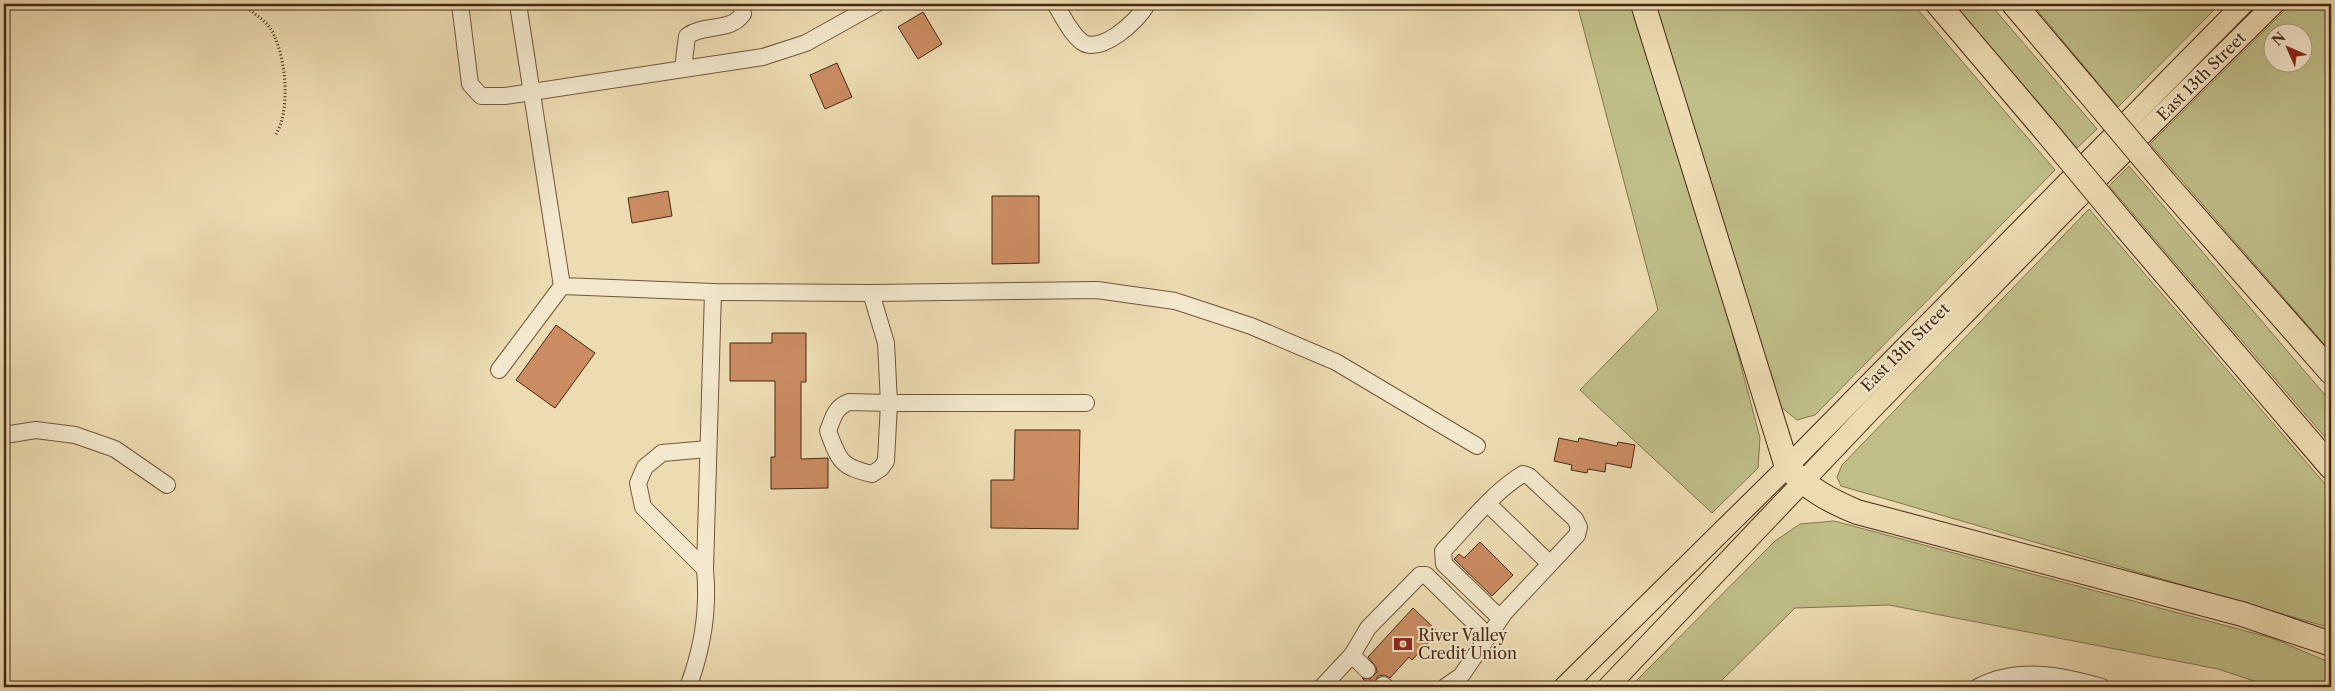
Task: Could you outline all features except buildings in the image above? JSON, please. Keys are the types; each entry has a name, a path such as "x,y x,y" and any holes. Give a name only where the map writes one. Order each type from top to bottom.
{"highway":[{"path":"1643,4 1795,475 1827,500 1857,512 2242,614 2331,644"},
{"path":"1938,4 2331,467"},
{"path":"2014,4 2164,182 2331,372"}],"main road":[{"name":"East 13th Street","path":"1608,687 1795,475 2243,4"},
{"name":"East 13th Street","path":"1564,687 1795,475 2274,4"}],"lane":[{"path":"460,4 470,84 481,96 504,96 763,57 806,43 876,4"},
{"path":"499,370 562,286 530,91 518,4"},
{"path":"683,69 687,36 693,32 732,25 743,14 741,4"},
{"path":"1056,4 1074,33 1083,43 1094,45 1106,42 1125,28 1147,4"},
{"path":"562,286 714,292 871,293 1098,290 1175,301 1251,326 1336,362 1477,446"},
{"path":"688,687 703,634 708,601 705,569 714,292"},
{"path":"871,293 886,343 889,403 886,461 881,468 872,474 852,470 842,462 828,431 835,411 842,404 849,402 889,403 1086,403"},
{"path":"4,434 36,430 76,435 114,449 167,485"},
{"path":"705,569 643,507 638,483 645,467 662,453 708,449"},
{"path":"1445,687 1467,682 1473,662 1487,635 1549,563 1577,535 1580,527 1575,519 1529,476 1523,474 1488,504 1443,551 1442,556 1444,564 1500,618"},
{"path":"1488,504 1549,563"},
{"path":"1322,687 1352,656 1368,628 1423,574 1487,635"},
{"path":"1352,656 1367,670"},
{"path":"1978,687 1998,683 2003,676 2044,674 2102,687"}],"path":[{"path":"241,4 261,19 274,34 285,79 285,113 275,136"}],"shaded area":[{"path":"1577,4 1633,4 1714,263 1760,438 1758,468 1712,513 1580,390 1658,310"},
{"path":"1655,4 1913,4 2055,170 1815,415 1797,420 1781,407"},
{"path":"1954,4 1990,4 2097,129 2077,148"},
{"path":"2032,4 2220,4 2118,107"},
{"path":"2291,4 2331,4 2331,352 2150,144 2262,33 2262,72 2312,72 2312,22 2273,22"},
{"path":"2129,166 2331,402 2331,444 2109,186"},
{"path":"2089,209 2331,491 2331,628 1841,486 1837,477 1842,465"},
{"path":"1834,521 2272,638 2331,663 2331,687 2272,687 2218,669 1889,605 1795,608 1715,687 1630,687 1775,541 1800,524"}],"place":[{"name":"River Valley Credit Union","path":"1403,644"}]}
